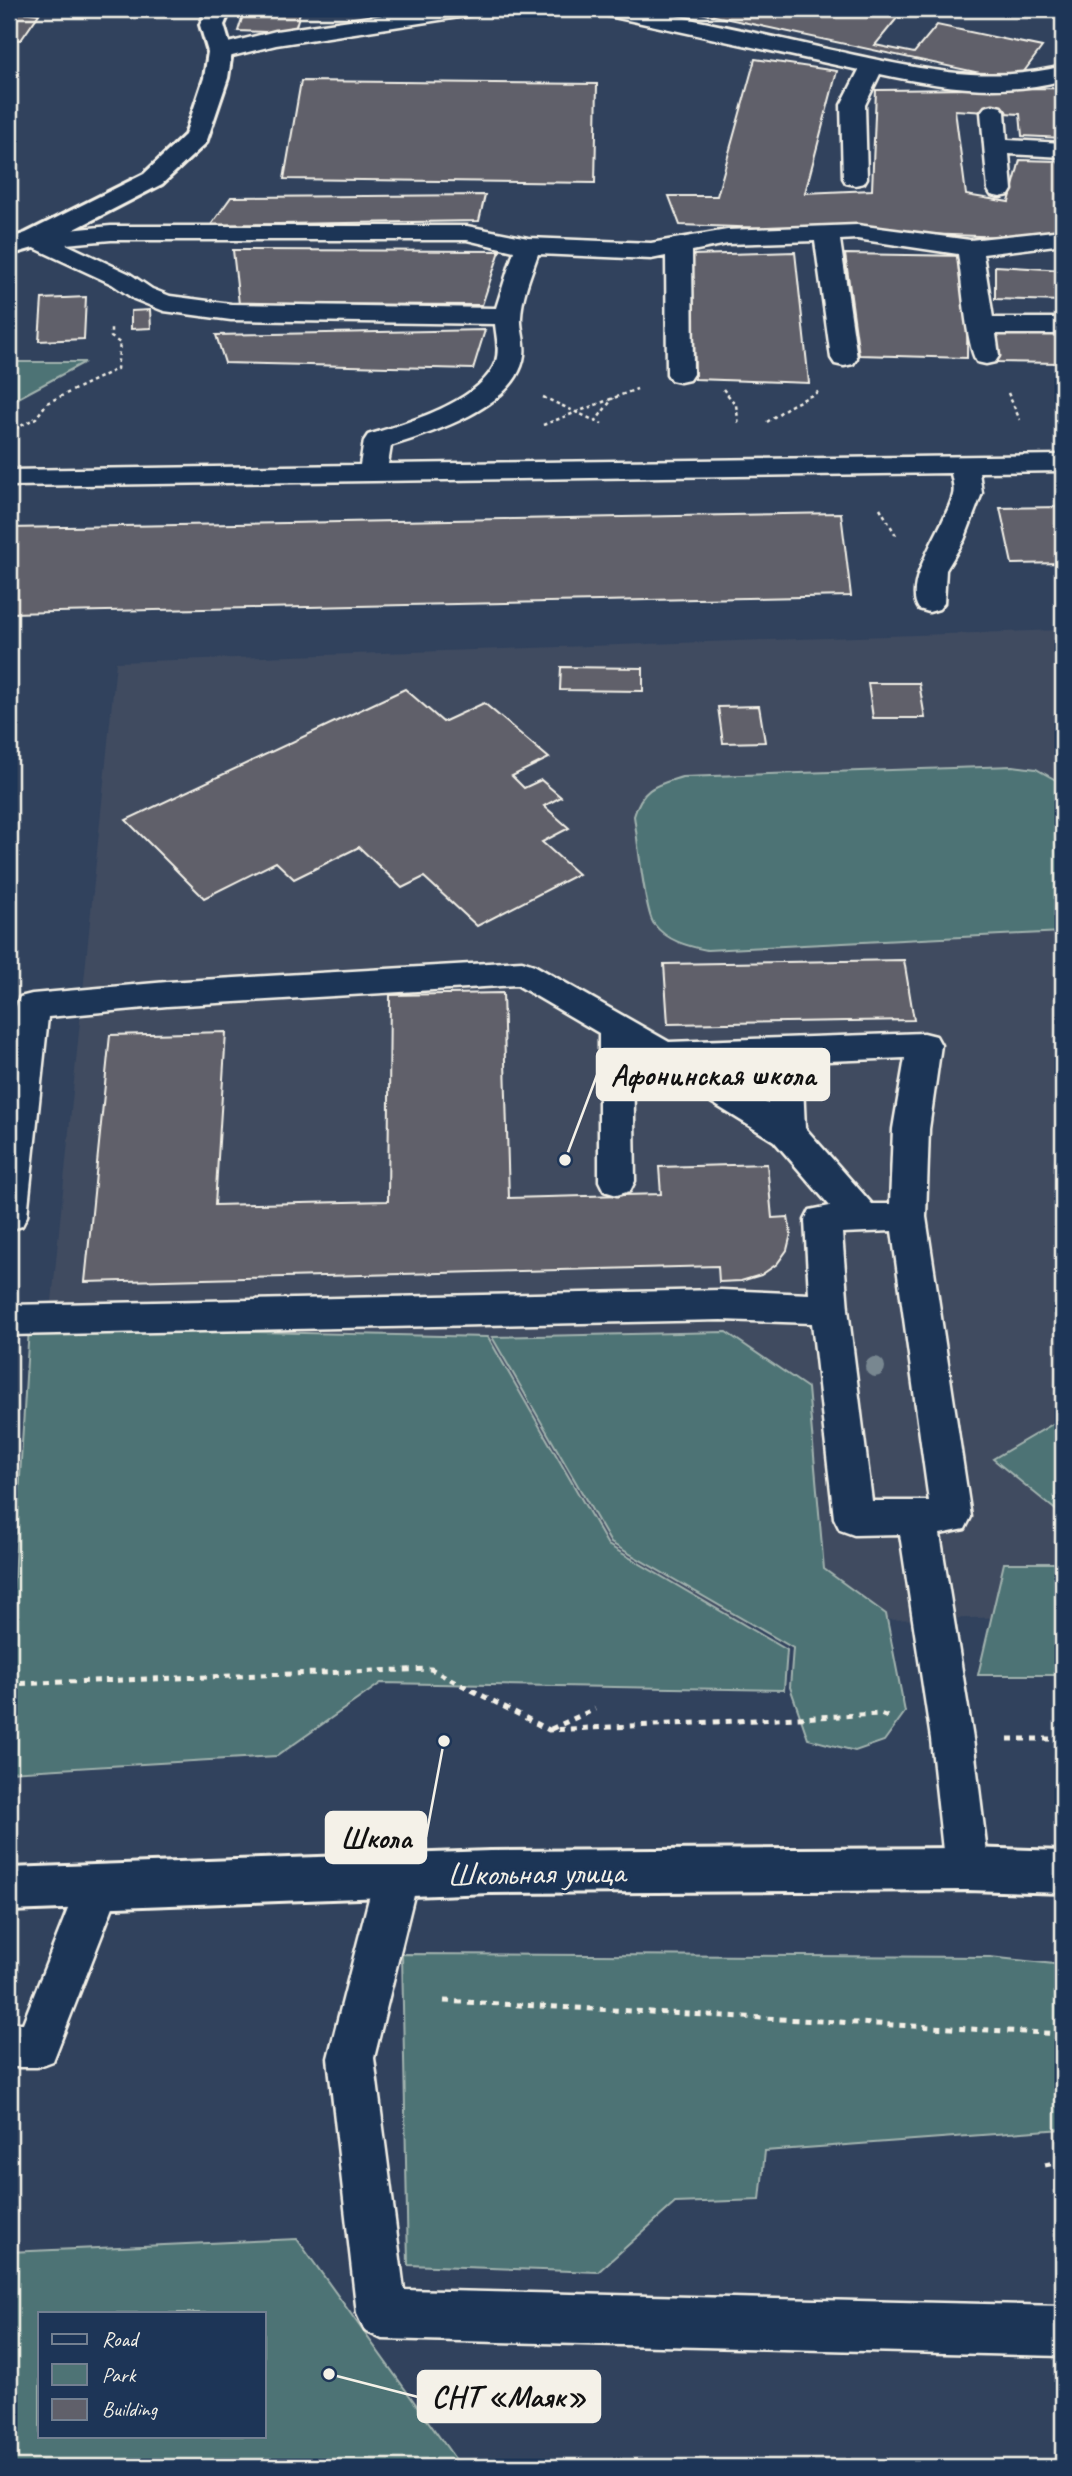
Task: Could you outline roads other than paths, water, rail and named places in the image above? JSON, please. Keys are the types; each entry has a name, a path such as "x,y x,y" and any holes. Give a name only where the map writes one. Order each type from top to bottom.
{"main road":[{"path":"9,247 35,239 153,179 197,138 216,78 220,52 212,24 219,9"},
{"name":"Школьная улица","path":"9,1890 397,1875 967,1868 1063,1872"}],"lane":[{"path":"220,52 276,38 466,9"},
{"path":"609,9 917,74 1013,82 1051,78 1063,73"},
{"path":"855,178 853,106 873,65"},
{"path":"993,112 1000,190"},
{"path":"996,146 1063,150"},
{"path":"35,239 131,265 184,232"},
{"path":"35,239 111,233 467,233 528,246 651,251 727,237 826,233 857,232 970,248 1063,237"},
{"path":"826,233 844,358"},
{"path":"372,474 378,441 435,422 477,398 501,378 509,363 512,342 508,316 528,246"},
{"path":"679,247 680,374"},
{"path":"970,248 986,356"},
{"path":"131,265 143,294 164,303 230,312 508,316"},
{"path":"981,326 1063,326"},
{"path":"929,603 932,570 950,540 968,493 964,463"},
{"path":"9,478 1052,463"},
{"path":"9,1216 32,1006 167,993 522,973 663,1055 786,1132 863,1219"},
{"path":"616,1028 617,1181"},
{"path":"663,1055 924,1045 911,1129 908,1217 951,1517 854,1518 829,1309 823,1220 908,1217"},
{"path":"784,1050 786,1132"},
{"path":"9,1320 722,1305 829,1309"},
{"path":"917,1517 952,1739 967,1868"},
{"path":"397,1875 351,2058 382,2314 1063,2332"},
{"path":"9,2046 37,2045 99,1886"}],"place":[{"name":"Афонинская школа","path":"565,1160"},
{"name":"Школа","path":"444,1741"},
{"name":"СНТ «Маяк»","path":"329,2374"}]}
